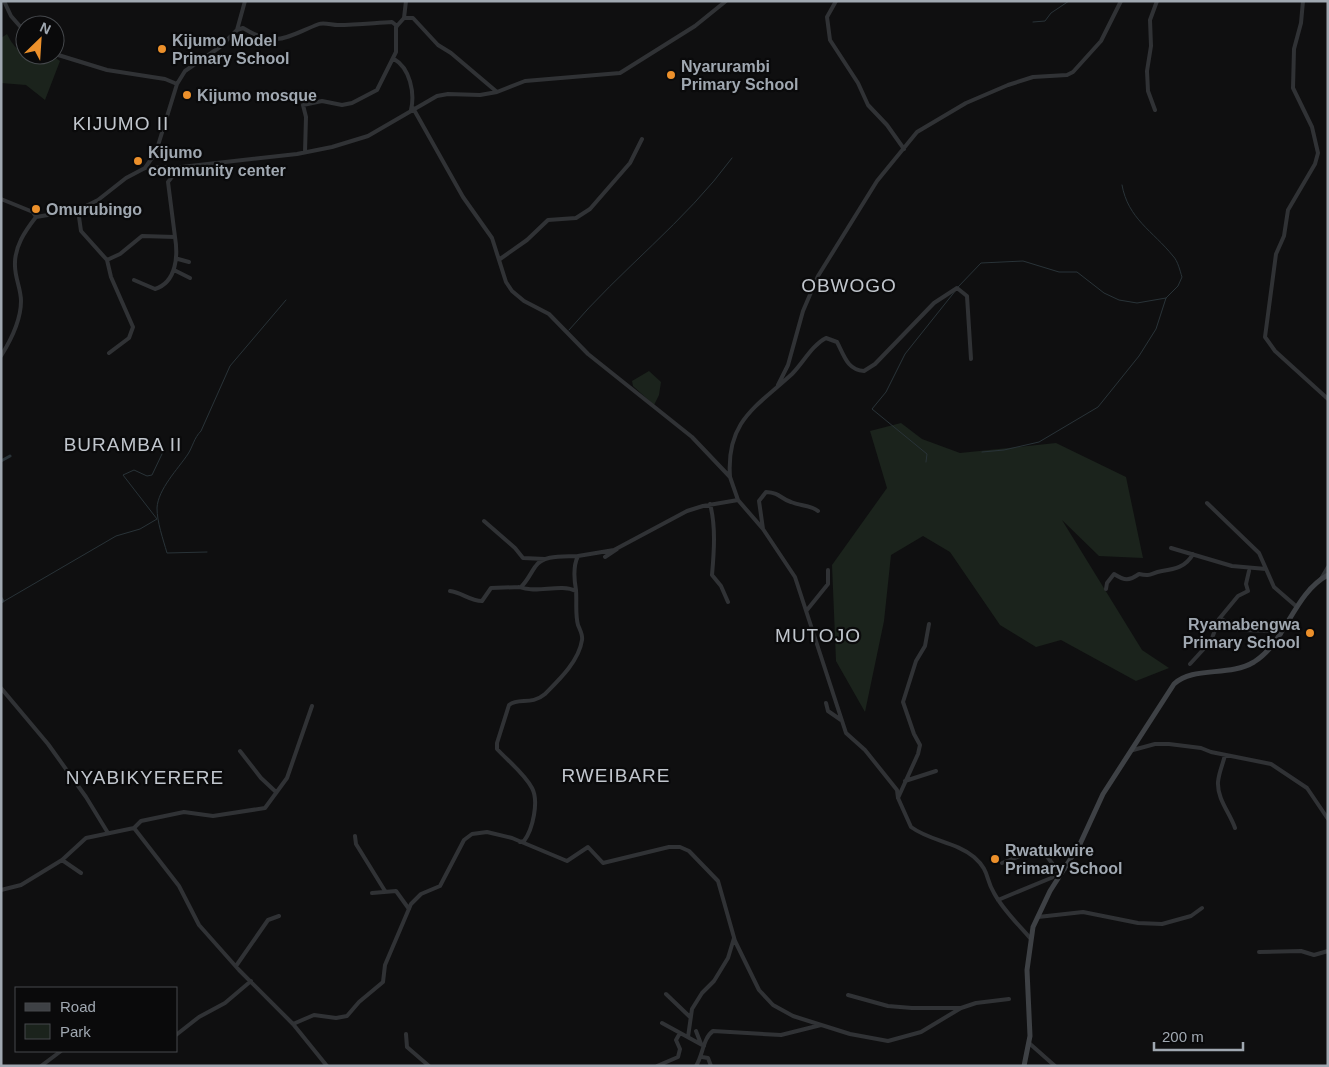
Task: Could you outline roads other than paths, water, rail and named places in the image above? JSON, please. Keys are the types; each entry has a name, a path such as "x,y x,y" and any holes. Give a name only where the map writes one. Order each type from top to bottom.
{"street":[{"path":"4,1 15,20"},
{"path":"237,30 245,1"},
{"path":"306,152 304,126 306,117 303,106 322,101 342,105 364,98 377,90 394,59 397,49 397,26 404,18 406,1"},
{"path":"144,168 181,166 306,152 368,136 430,99 448,94 480,95 497,92 525,80 620,73 695,26 726,1"},
{"path":"836,1 826,17 830,40 858,83 868,105 887,125 904,149"},
{"path":"778,385 788,365 803,311 818,276 877,181 922,127 984,94 1033,77 1068,74 1077,70 1101,41 1121,1"},
{"path":"1155,110 1147,81 1151,46 1150,20 1158,1"},
{"path":"1302,1 1300,23 1294,49 1293,88 1312,127 1318,153 1315,164 1288,210 1284,236 1276,254 1265,337 1275,351 1328,399"},
{"path":"404,18 413,18 434,40 497,92"},
{"path":"1,356 14,332 20,309 20,286 15,266 17,251 22,237 36,217 78,210 98,200 126,178 144,168 156,152 177,84 185,71 220,47 237,30 244,28 255,36 274,40 301,33 320,24 392,22 397,26"},
{"path":"65,58 89,66 166,79 177,84"},
{"path":"394,59 403,66 411,88 412,109 463,197 492,238 506,282 516,296 549,314 588,354 692,437 730,477"},
{"path":"500,259 526,240 548,220 576,218 590,209 630,164 642,139"},
{"path":"134,280 158,289 174,270 178,259 168,182 181,166"},
{"path":"1,199 33,212 36,217"},
{"path":"78,210 81,231 108,260 111,277 133,327 129,338 109,353"},
{"path":"108,260 120,254 142,236 175,237"},
{"path":"178,259 189,262"},
{"path":"174,270 190,278"},
{"path":"971,358 967,296 961,289 955,288 934,303 868,369 861,371 853,368 836,342 826,338 819,343 792,374 750,411 734,436 729,452 730,477 738,500 763,529 795,577 841,720 849,737 865,750 897,790 898,798 911,827 965,851 979,862 988,874 993,892 998,900 1030,938"},
{"path":"763,529 759,501 766,492 778,493 792,503 812,507 818,511"},
{"path":"484,521 523,558 545,559 578,556 617,549 688,511 710,504 738,500"},
{"path":"1207,503 1259,553 1274,587 1296,607"},
{"path":"710,504 713,515 714,547 712,575 721,585 728,602"},
{"path":"1171,548 1232,566 1266,569"},
{"path":"605,557 614,553 617,549"},
{"path":"1106,589 1107,583 1114,574 1124,580 1132,580 1139,574 1150,576 1158,572 1178,568 1189,561 1193,554"},
{"path":"520,842 524,841 529,832 535,812 535,795 529,784 497,749 496,743 509,705 515,702 533,702 544,694 563,675 577,654 582,635 577,620 575,568 578,556"},
{"path":"519,587 530,578 536,566 545,559"},
{"path":"1024,1066 1029,1043 1027,1001 1030,938 1050,891 1080,844 1102,794 1169,689 1178,679 1188,675 1243,668 1262,655 1281,634 1296,607 1321,579 1328,566"},
{"path":"807,610 828,584 828,570"},
{"path":"1190,664 1211,641 1220,618 1238,596 1248,590 1246,584 1250,571"},
{"path":"1321,579 1328,575"},
{"path":"450,592 482,601 491,588 519,587 526,590 562,589 576,591"},
{"path":"1220,618 1238,630 1277,631 1281,634"},
{"path":"898,798 920,744 914,734 903,702 916,662 924,646 929,624"},
{"path":"1,688 48,744 86,797 108,833"},
{"path":"826,703 828,712 841,720"},
{"path":"1,890 21,885 62,860 86,838 134,828 141,821 184,812 213,816 268,806 287,778 312,706"},
{"path":"1131,750 1162,743 1197,747 1276,766 1307,788 1328,819"},
{"path":"240,752 261,778 276,792"},
{"path":"1225,755 1220,768 1218,786 1222,800 1235,828"},
{"path":"905,781 936,771"},
{"path":"134,828 179,886 199,925 293,1024 327,1066"},
{"path":"293,1024 314,1015 336,1018 348,1016 359,1002 381,984 385,965 409,908 420,894 440,886 460,845 472,834 487,832 520,842 567,861 584,848 590,848 603,863 669,847 684,848 718,881 734,938 759,990 768,1002 793,1016 821,1025 869,1039 892,1041 921,1032 961,1008 976,1003 1009,999"},
{"path":"355,836 356,844 361,854 385,891"},
{"path":"1002,862 1041,848 1054,866 1065,869"},
{"path":"62,860 81,873"},
{"path":"998,900 1051,878 1065,869"},
{"path":"372,893 396,891 409,908"},
{"path":"1038,917 1083,912 1138,923 1162,924 1191,916 1202,908"},
{"path":"236,966 268,920 279,916"},
{"path":"688,1037 690,1016 698,999 714,981 728,958 734,938"},
{"path":"1259,952 1301,951 1314,955 1328,951"},
{"path":"178,1033 199,1017 220,1007 251,981"},
{"path":"666,994 690,1016"},
{"path":"848,995 888,1006 961,1008"},
{"path":"662,1023 703,1045"},
{"path":"696,1066 702,1057 703,1045 709,1034 713,1031 781,1035 821,1025"},
{"path":"696,1031 703,1045"},
{"path":"657,1066 678,1056 680,1049 676,1040 680,1033"},
{"path":"406,1034 407,1047 429,1066"},
{"path":"1029,1043 1055,1066"},
{"path":"41,1066 60,1052"},
{"path":"702,1057 708,1058 711,1066"}],"waterway":[{"path":"1033,22 1045,21 1051,13 1069,1"},
{"path":"569,330 610,286 694,203 732,158"},
{"path":"982,452 1004,450 1039,442 1098,407 1139,356 1156,329 1166,298 1178,286 1182,277 1175,258 1142,224 1130,207 1122,185"},
{"path":"958,287 981,263 1023,261 1059,272 1077,272 1104,293 1119,300 1137,303 1166,298"},
{"path":"926,462 927,454 872,409 886,392 905,354 956,290"},
{"path":"207,552 167,553 158,519 158,501 169,479 188,454 201,431 230,366 286,300"},
{"path":"1,603 116,536 140,529 157,519 123,475 134,470 147,476 152,475 162,454"},
{"path":"1,461 10,456"},
{"path":"1,598 3,601 1,602"}],"place":[{"name":"Kijumo Model Primary School","path":"162,49"},
{"name":"Nyarurambi Primary School","path":"671,75"},
{"name":"Kijumo mosque","path":"187,95"},
{"name":"Kijumo community center","path":"138,161"},
{"name":"Omurubingo","path":"36,209"},
{"name":"Ryamabengwa Primary School","path":"1310,633"},
{"name":"Rwatukwire Primary School","path":"995,859"}],"district":[{"name":"KIJUMO II","path":"121,123"},
{"name":"OBWOGO","path":"849,285"},
{"name":"BURAMBA II","path":"123,444"},
{"name":"MUTOJO","path":"818,635"},
{"name":"RWEIBARE","path":"616,775"},
{"name":"NYABIKYERERE","path":"145,777"}]}
